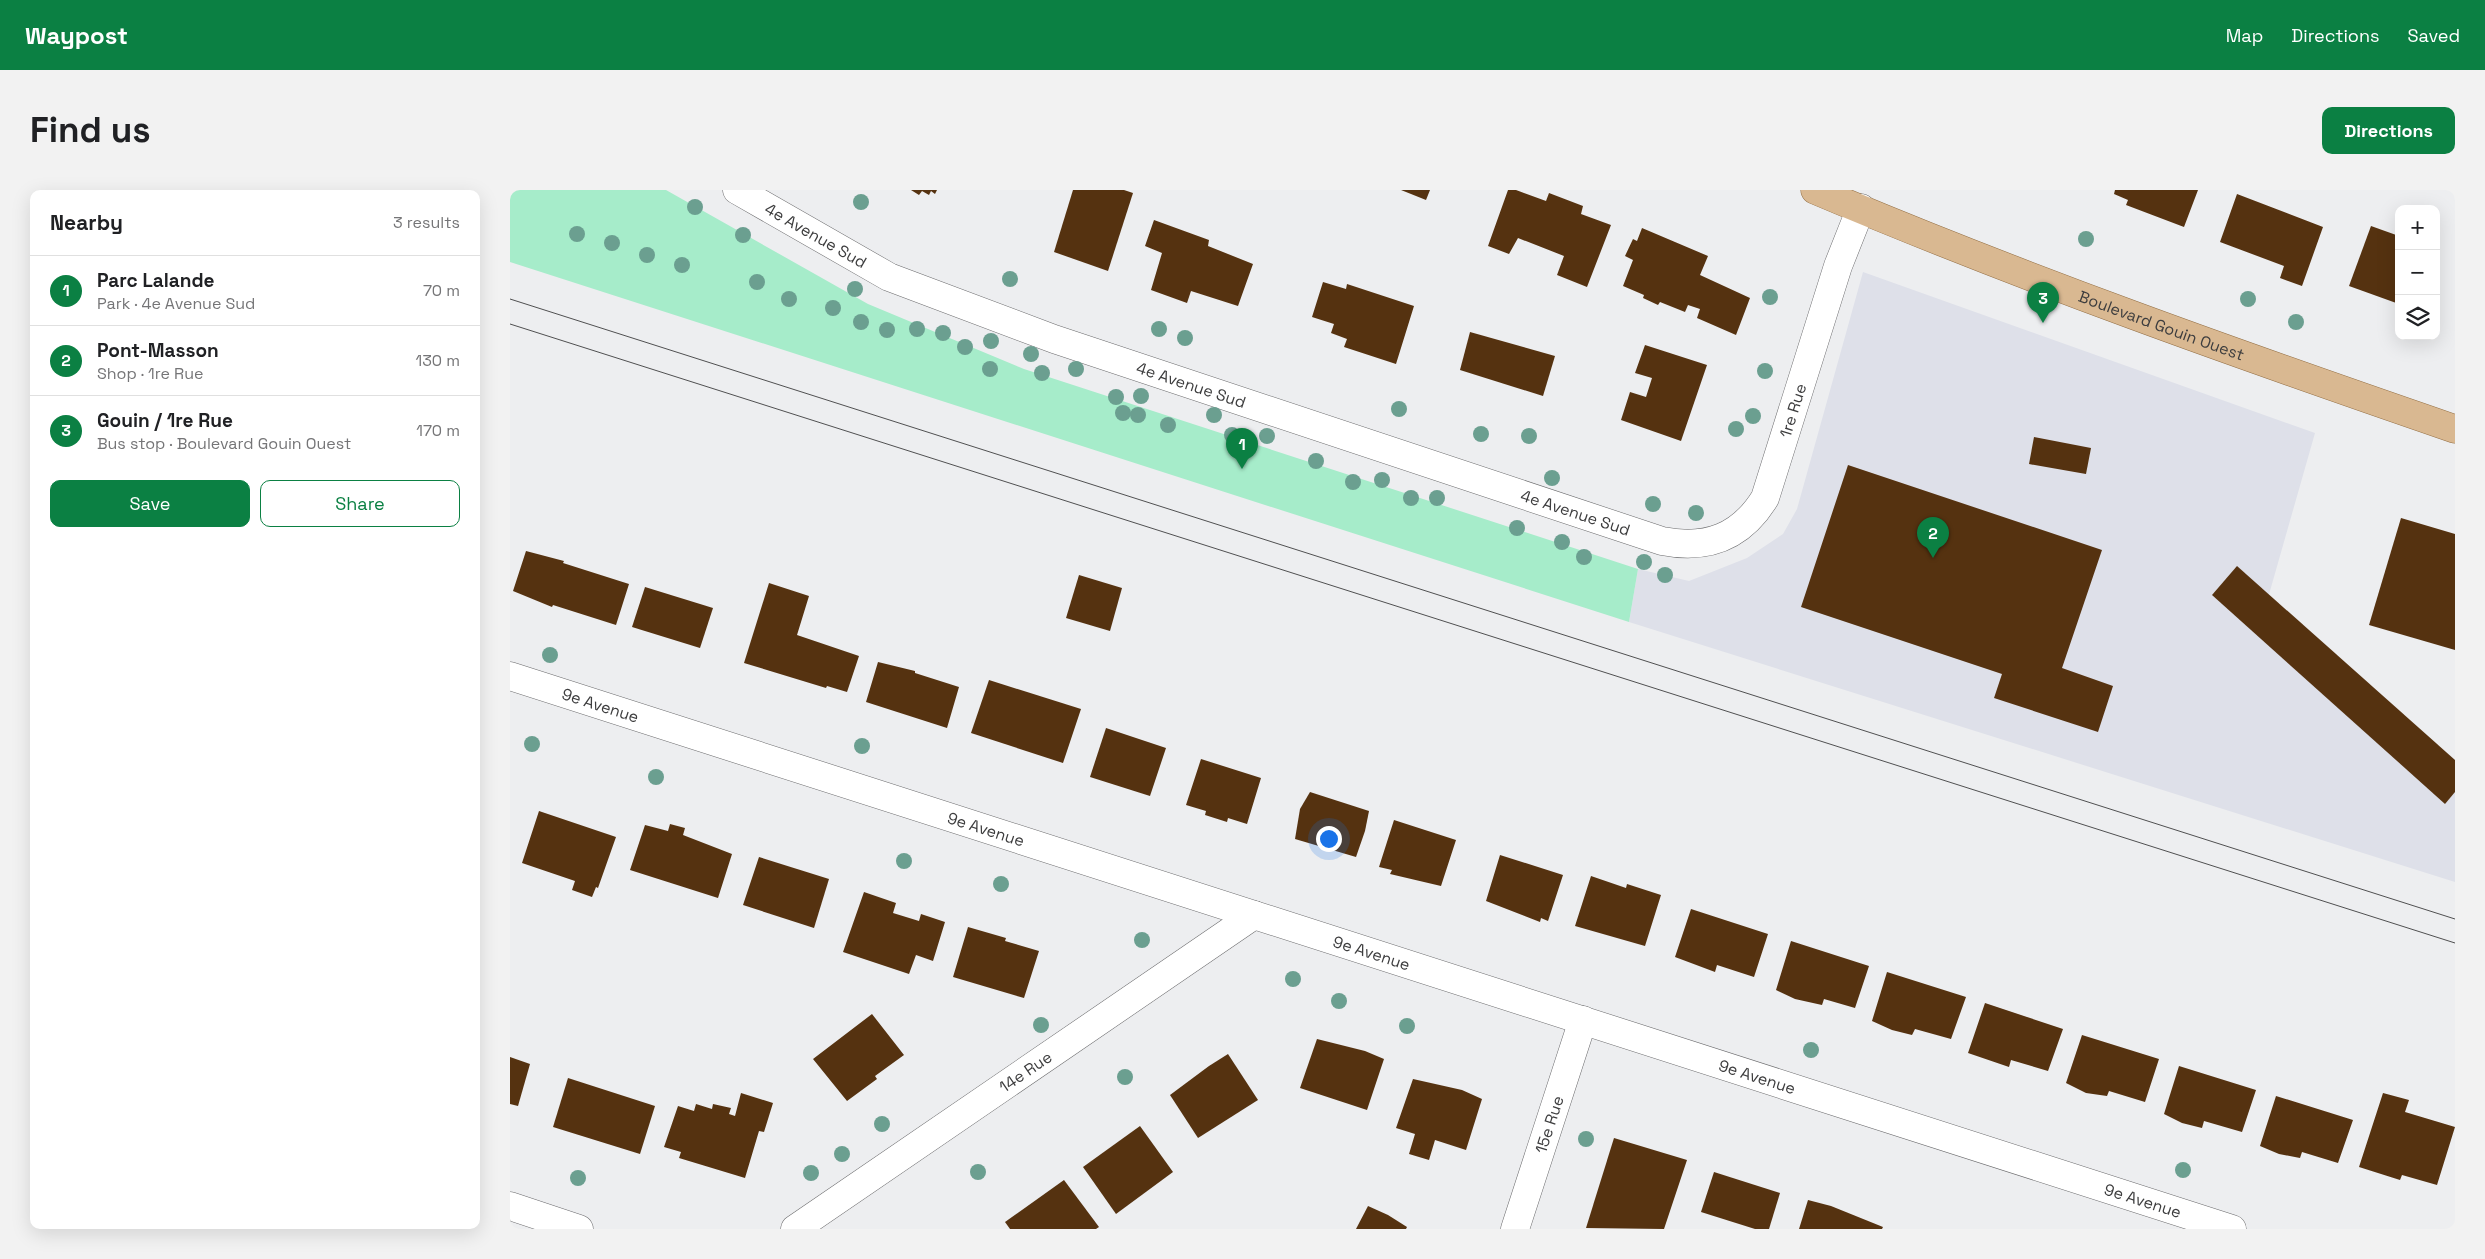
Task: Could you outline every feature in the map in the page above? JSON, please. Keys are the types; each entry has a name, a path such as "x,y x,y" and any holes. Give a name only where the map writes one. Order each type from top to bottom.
{"main road":[{"name":"Boulevard Gouin Ouest","path":"1816,190 2110,307 2255,361 2455,429"}],"street":[{"name":"4e Avenue Sud","path":"738,190 889,277 1054,339 1662,541"},
{"name":"1re Rue","path":"1662,541 1678,544 1712,541 1748,522 1765,498 1838,266 1861,208"},
{"name":"9e Avenue","path":"510,676 2232,1229"},
{"name":"14e Rue","path":"795,1229 1254,915"},
{"name":"15e Rue","path":"1515,1229 1583,1020"},
{"path":"510,1206 579,1229"}],"shaded area":[{"path":"1863,272 2315,433 2268,598 2455,779 2455,882 1629,622 1638,569 1689,581 1747,558 1783,534 1797,509"}],"green space":[{"path":"510,190 666,190 868,304 1024,369 1638,569 1629,622 510,262"}],"building":[{"path":"911,190 937,190 935,194 931,191 929,195 922,191 919,195"},
{"path":"1073,190 1124,190 1133,193 1108,271 1054,252"},
{"path":"1401,190 1430,190 1426,200"},
{"path":"1508,190 1516,190 1546,201 1549,193 1583,206 1581,214 1611,225 1587,287 1557,275 1564,256 1518,238 1509,254 1488,246"},
{"path":"2115,190 2198,190 2184,227 2126,205 2128,200 2114,194"},
{"path":"2237,194 2323,227 2302,286 2280,278 2284,266 2220,242"},
{"path":"1154,220 1209,240 1208,246 1253,264 1238,306 1191,291 1187,303 1151,290 1162,253 1145,246"},
{"path":"2371,226 2395,235 2395,303 2349,286"},
{"path":"1642,228 1708,256 1700,275 1750,298 1736,335 1697,318 1700,309 1688,305 1685,312 1660,302 1658,305 1643,298 1644,295 1623,286 1633,260 1625,256 1633,239 1637,241"},
{"path":"1323,282 1346,289 1347,284 1414,306 1396,364 1344,347 1347,339 1331,333 1334,324 1312,317"},
{"path":"1470,332 1555,356 1543,396 1460,370"},
{"path":"1645,345 1707,365 1681,441 1621,420 1630,392 1646,397 1652,378 1635,373"},
{"path":"2034,437 2091,448 2086,474 2029,464"},
{"path":"1848,465 2102,550 2062,668 2113,686 2098,732 1994,698 2002,674 1801,607"},
{"path":"2401,518 2455,534 2455,650 2369,625"},
{"path":"526,551 564,561 563,563 629,584 616,625 553,605 552,607 513,591"},
{"path":"2237,566 2455,760 2455,792 2445,804 2212,595"},
{"path":"1079,575 1122,588 1110,631 1066,618"},
{"path":"769,583 809,596 797,635 859,656 847,692 827,686 826,688 744,663"},
{"path":"645,587 713,608 700,648 632,627"},
{"path":"878,662 915,671 915,673 959,687 947,728 866,702"},
{"path":"989,680 1081,709 1063,763 971,733"},
{"path":"1106,728 1166,748 1150,796 1090,777"},
{"path":"1201,759 1261,778 1247,824 1228,818 1227,822 1205,815 1206,811 1186,805"},
{"path":"1310,792 1369,811 1365,831 1356,857 1295,839 1300,809"},
{"path":"539,811 616,837 598,888 596,887 592,897 572,890 575,881 522,863"},
{"path":"1394,820 1456,840 1441,886 1390,874 1392,870 1379,867"},
{"path":"670,824 685,828 683,835 732,854 718,898 630,870 645,825 668,831"},
{"path":"1500,855 1563,875 1548,921 1541,918 1540,922 1486,901"},
{"path":"759,857 829,879 814,928 743,905"},
{"path":"1591,876 1626,888 1627,884 1661,895 1645,946 1575,926"},
{"path":"864,892 896,903 893,913 919,921 921,914 945,922 933,961 916,955 909,974 843,952"},
{"path":"1691,909 1768,934 1754,977 1717,965 1715,972 1675,957"},
{"path":"968,927 1006,938 1005,941 1039,951 1024,998 953,977"},
{"path":"1791,941 1869,966 1855,1008 1824,999 1822,1005 1795,999 1776,990"},
{"path":"1887,972 1966,997 1951,1039 1915,1029 1912,1035 1892,1030 1872,1021"},
{"path":"1985,1003 2063,1029 2048,1071 2011,1060 2009,1067 1968,1053"},
{"path":"872,1014 904,1055 875,1076 877,1079 847,1101 813,1059"},
{"path":"2082,1035 2159,1059 2145,1102 2109,1091 2107,1096 2086,1093 2066,1083"},
{"path":"1317,1039 1365,1051 1384,1059 1367,1110 1300,1088"},
{"path":"1228,1054 1258,1100 1198,1138 1170,1095"},
{"path":"510,1057 530,1064 518,1106 510,1104"},
{"path":"2179,1066 2256,1090 2242,1132 2204,1121 2202,1128 2182,1123 2164,1114"},
{"path":"568,1078 655,1106 640,1154 553,1127"},
{"path":"1413,1079 1462,1090 1482,1099 1466,1150 1435,1140 1429,1160 1409,1154 1415,1134 1396,1128"},
{"path":"741,1093 773,1103 764,1132 759,1131 745,1178 679,1158 681,1152 664,1147 678,1106 694,1111 696,1104 712,1109 713,1104 731,1108 729,1114 735,1116"},
{"path":"2383,1093 2409,1100 2405,1112 2455,1127 2437,1185 2402,1175 2400,1180 2359,1167"},
{"path":"2276,1096 2353,1120 2338,1163 2302,1152 2300,1158 2279,1154 2260,1146"},
{"path":"1140,1126 1173,1172 1116,1214 1083,1167"},
{"path":"1614,1138 1687,1160 1664,1229 1586,1228"},
{"path":"1714,1172 1780,1193 1769,1229 1755,1229 1701,1212"},
{"path":"1064,1180 1099,1227 1096,1229 1010,1229 1005,1222"},
{"path":"1808,1200 1831,1206 1883,1227 1882,1229 1799,1229"},
{"path":"1368,1206 1388,1215 1407,1227 1406,1229 1356,1229"}],"tram line":[{"path":"510,299 2455,919"},
{"path":"510,324 2455,943"}],"place":[{"name":"Gouin / 1re Rue","path":"2043,323"},
{"name":"Parc Lalande","path":"1242,469"},
{"name":"Pont-Masson","path":"1933,558"}]}
